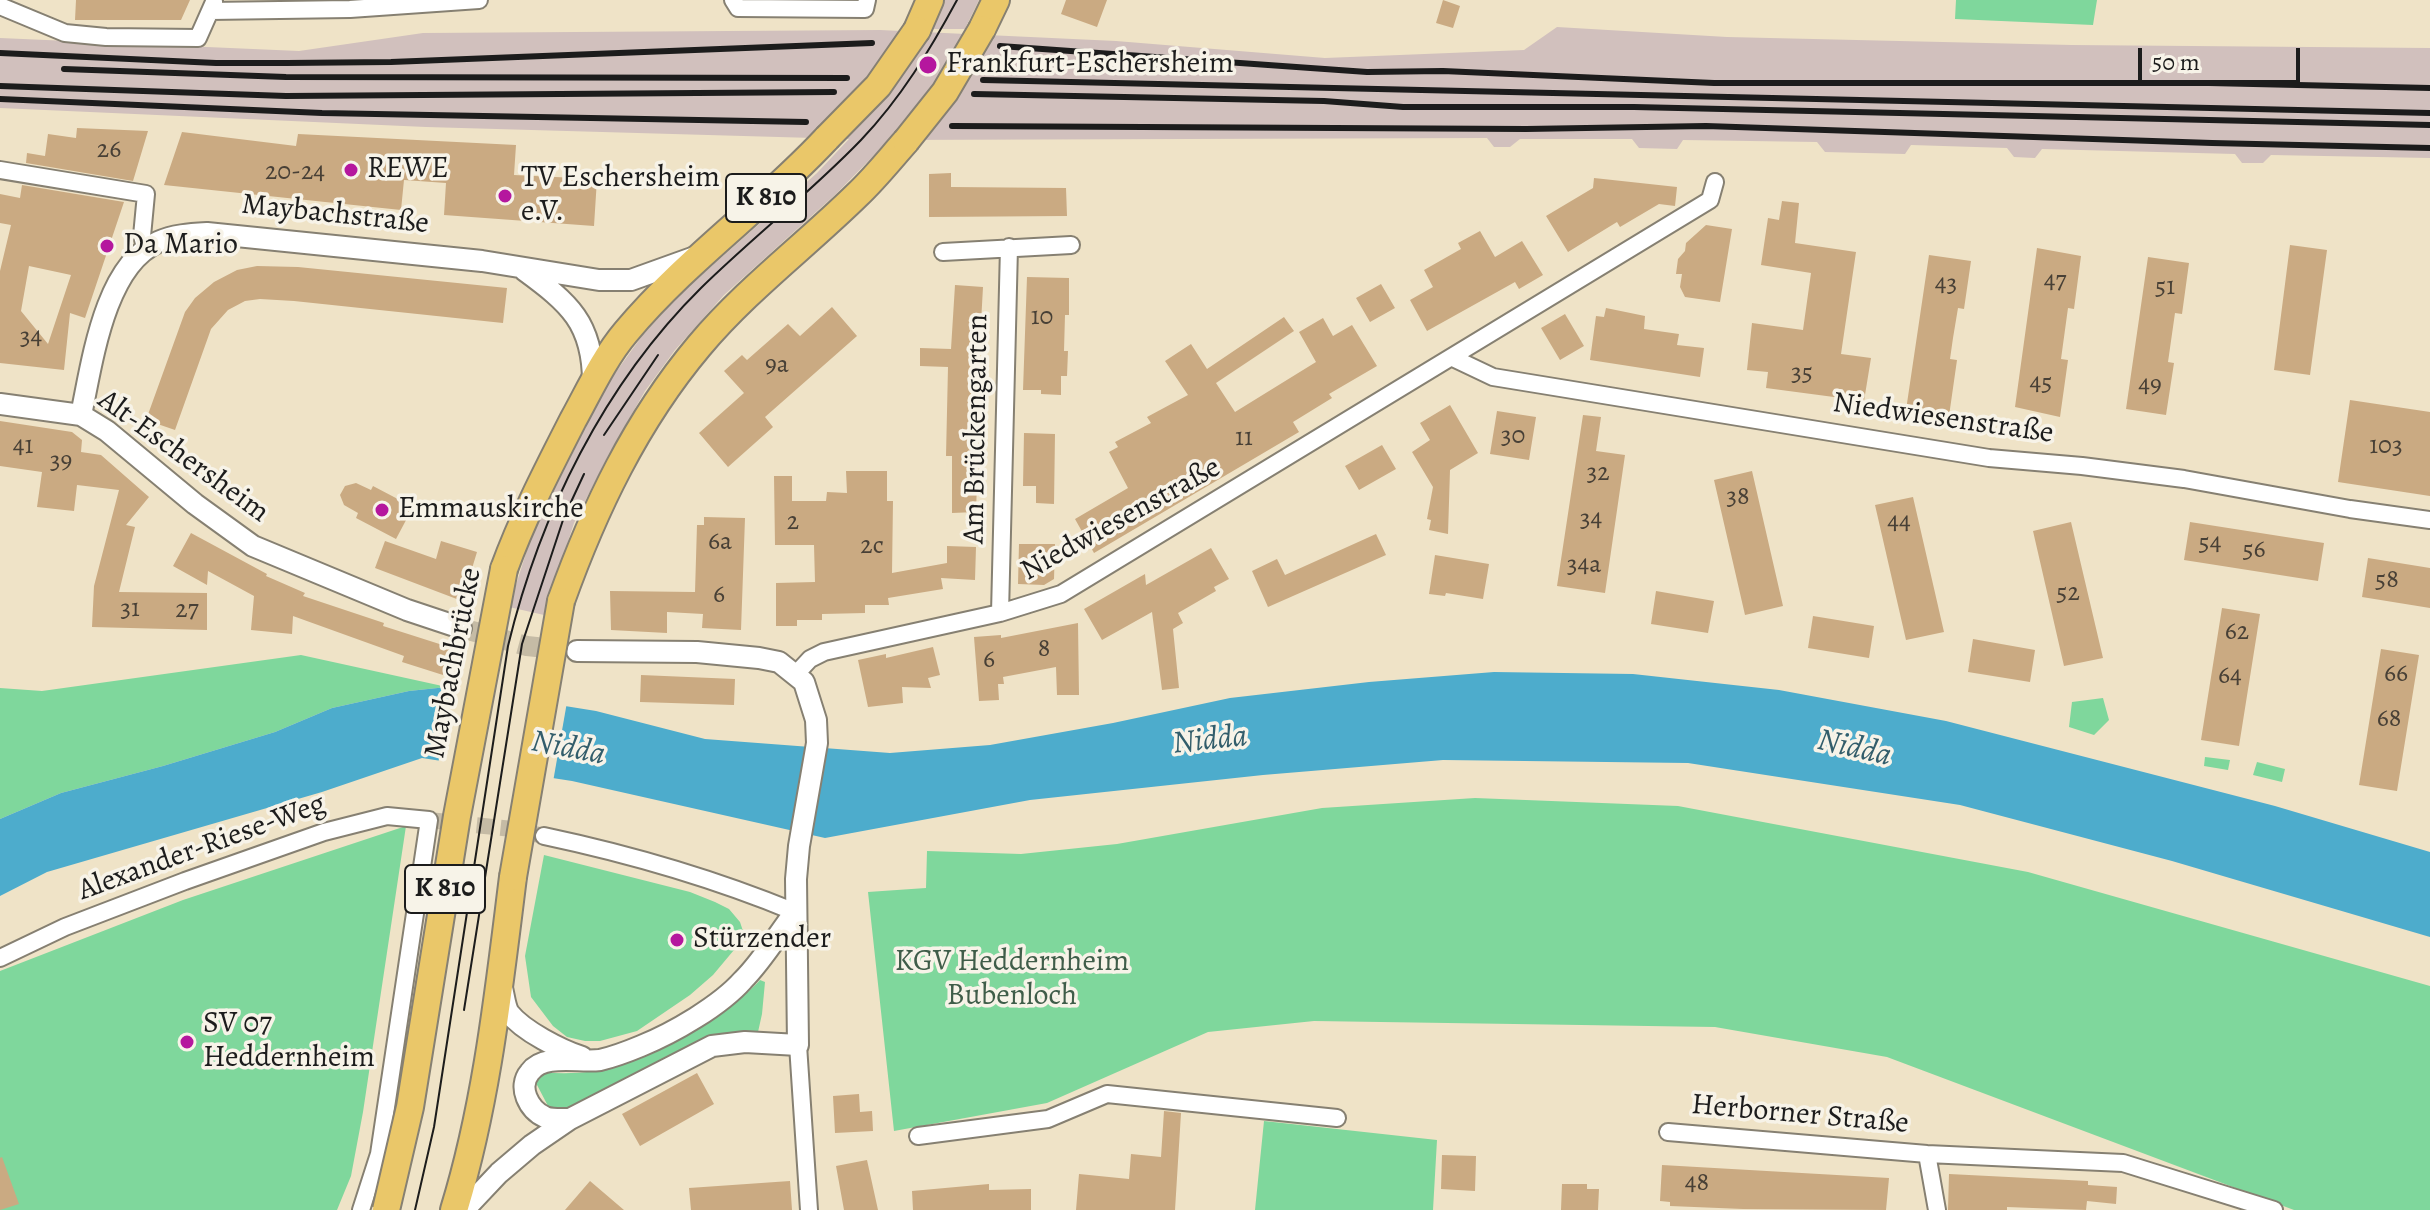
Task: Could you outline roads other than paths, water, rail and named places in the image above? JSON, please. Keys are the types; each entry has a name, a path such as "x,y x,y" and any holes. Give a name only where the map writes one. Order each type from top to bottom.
{"main road":[{"name":"Maybachbrücke","path":"386,1210 410,1107 457,816 504,569 523,517 593,382 623,335 702,254 795,172 878,86 917,30 930,0"},
{"name":"K 810","path":"454,1210 466,1171 500,979 513,877 561,601 594,515 625,454 664,392 700,345 741,301 859,193 906,141 945,92 996,0"}],"street":[{"path":"0,6 65,33 106,37 198,38 212,5 350,9 479,0"},
{"path":"733,0 738,8 865,9 867,0"},
{"path":"0,170 146,194 142,236 146,250"},
{"name":"Niedwiesenstraße","path":"796,674 810,659 824,652 1000,613 1061,594 1710,200 1715,182"},
{"name":"Maybachstraße","path":"81,415 99,338 113,294 123,275 146,250 180,235 207,233 482,261 599,280 631,280 702,254"},
{"path":"943,252 1071,245"},
{"name":"Am Brückengarten","path":"1000,613 1009,247"},
{"name":"Maybachstraße","path":"521,268 574,313 589,339 593,382"},
{"name":"Niedwiesenstraße","path":"1453,358 1493,377 1989,458 2184,479 2430,520"},
{"name":"Alt-Eschersheim","path":"0,404 81,415 107,431 195,504 253,546 461,628"},
{"path":"577,651 697,652 779,662 804,682 816,720 817,743 799,846 795,912 798,1045 809,1210"},
{"name":"Alexander-Riese-Weg","path":"0,958 65,927 255,854 387,816 429,820 379,1154 361,1210"},
{"path":"544,836 603,848 749,894 795,912"},
{"path":"570,1119 555,1120 538,1112 528,1100 524,1084 530,1071 541,1063 600,1060 641,1046 681,1025 744,980 795,912"},
{"path":"500,979 508,1012 540,1037 589,1060"},
{"path":"464,1210 521,1154 570,1119 712,1046 745,1042 798,1045"},
{"path":"918,1136 1048,1119 1107,1094 1337,1118"},
{"name":"Herborner Straße","path":"1668,1132 1927,1154 2123,1163 2274,1210"},
{"name":"Herborner Straße","path":"1927,1154 1937,1210"}],"water":[{"name":"Nidda","path":"1494,672 1633,674 1779,690 1946,721 2275,806 2430,852 2430,937 2172,861 1960,805 1688,763 1443,760 1263,775 1030,800 825,838 572,781 422,758 322,792 47,872 0,896 0,819 61,793 275,732 332,708 409,691 447,687 596,711 705,739 890,753 990,745 1230,698"}],"tunnel":[{"path":"461,628 527,646 565,650"},
{"path":"429,820 512,829 544,836"}],"tram line":[{"path":"415,1210 434,1127 508,646 538,548 558,500 580,454 634,366 701,288 822,178 876,124 914,73 957,0"},
{"path":"604,435 658,355"},
{"path":"464,1010 522,644 564,517 584,474"}],"railway":[{"path":"0,53 216,63 391,62 872,43"},
{"path":"1000,46 1367,72 1443,71 1714,83 2209,83 2430,88"},
{"path":"64,69 286,77 847,78"},
{"path":"983,80 2430,113"},
{"path":"0,86 286,96 834,92"},
{"path":"974,94 1324,101 1403,107 1634,107 2430,125"},
{"path":"0,99 322,113 806,122"},
{"path":"952,126 1526,129 1706,126 2430,148"}],"place":[{"name":"Frankfurt-Eschersheim","path":"928,65"},
{"name":"REWE","path":"351,170"},
{"name":"TV Eschersheim e.V.","path":"505,196"},
{"name":"Da Mario","path":"107,246"},
{"name":"Emmauskirche","path":"382,510"},
{"name":"Stürzender","path":"677,940"},
{"name":"SV 07 Heddernheim","path":"187,1042"}],"park label":[{"name":"KGV Heddernheim Bubenloch","path":"1012,980"}]}
